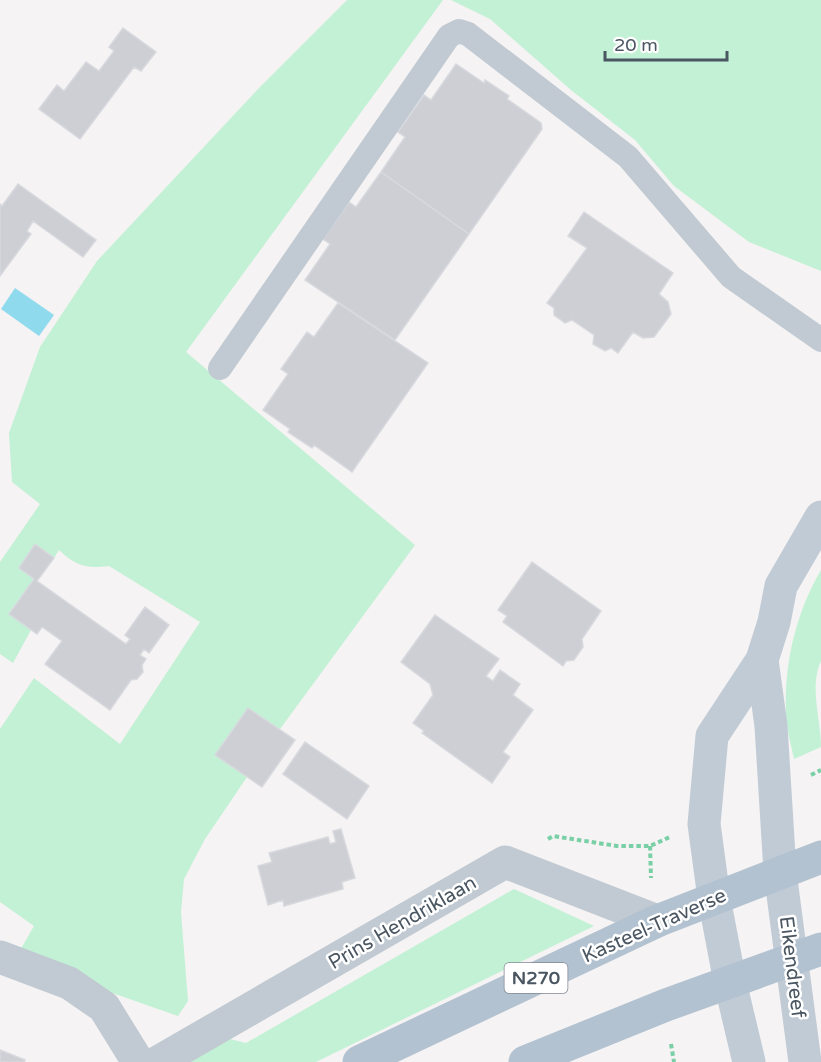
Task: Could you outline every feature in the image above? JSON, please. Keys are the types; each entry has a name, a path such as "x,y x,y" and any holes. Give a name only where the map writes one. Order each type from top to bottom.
{"main road":[{"name":"Kasteel-Traverse","path":"359,1062 657,921 821,857"},
{"path":"525,1062 632,1019 807,954"}],"street":[{"path":"749,1062 730,982 714,898 704,824 712,736 762,660 774,622 781,586 821,517"},
{"path":"762,660 771,726 780,872"},
{"name":"Prins Hendriklaan","path":"158,1062 505,862 657,921"},
{"name":"Eikendreef","path":"780,872 807,954 805,1062"},
{"path":"0,957 69,983 104,1007 138,1062"}],"lane":[{"path":"220,368 449,36 459,31 468,34 628,157 730,277 821,340"}],"green space":[{"path":"347,0 443,0 186,352 415,545 272,740 205,839 184,879 181,912 188,1001 178,1016 15,959 34,926 0,902 0,729 34,678 120,744 200,622 109,566 82,565 71,560 59,550 54,558 35,545 19,568 34,579 9,613 31,630 13,663 0,654 0,562 40,504 12,482 9,433 40,347 97,261 258,89"},
{"path":"451,0 821,0 821,271 749,242 674,186 635,140 571,90 490,19"},
{"path":"821,570 821,661 816,692 821,747 794,759 786,719 787,676 798,621"},
{"path":"514,889 594,926 316,1062 177,1062 222,1037 246,1043"}],"water":[{"path":"15,288 54,315 39,336 1,309"}],"building":[{"path":"123,28 156,52 141,71 134,67 80,139 39,109 57,85 64,91 86,62 99,71 114,51 109,47"},
{"path":"456,64 509,96 507,99 541,123 542,129 469,234 381,172 405,137 398,132 424,95 431,100"},
{"path":"381,172 469,234 395,340 305,280 330,244 323,239 349,202 356,207"},
{"path":"18,184 96,240 83,257 33,221 27,231 31,234 0,276 0,204 2,206"},
{"path":"584,212 673,273 659,294 668,302 671,314 654,337 643,338 633,332 618,353 611,348 605,351 593,344 594,335 572,320 565,323 554,315 554,308 547,303 587,248 568,236"},
{"path":"338,303 428,363 352,472 314,445 312,448 288,432 290,429 263,410 288,374 281,369 307,332 314,337"},
{"path":"35,544 54,558 37,581 126,644 130,639 125,635 145,607 169,625 149,653 144,649 140,655 146,659 142,665 143,672 137,679 131,680 110,710 45,664 62,641 42,627 37,634 9,614 34,579 19,568"},
{"path":"532,562 601,611 582,639 583,647 574,660 566,661 563,666 503,622 507,616 498,610"},
{"path":"435,615 499,659 486,676 493,681 500,670 520,684 513,695 533,710 503,752 510,757 492,783 422,733 424,731 413,723 433,695 430,684 401,662"},
{"path":"248,708 295,740 262,787 215,755"},
{"path":"305,742 369,786 347,819 283,774"},
{"path":"341,829 355,878 342,882 343,889 284,906 283,900 268,905 258,866 272,862 269,853 328,837 330,844 336,842 333,831"},
{"path":"0,1050 25,1060 24,1062 0,1062"}]}
